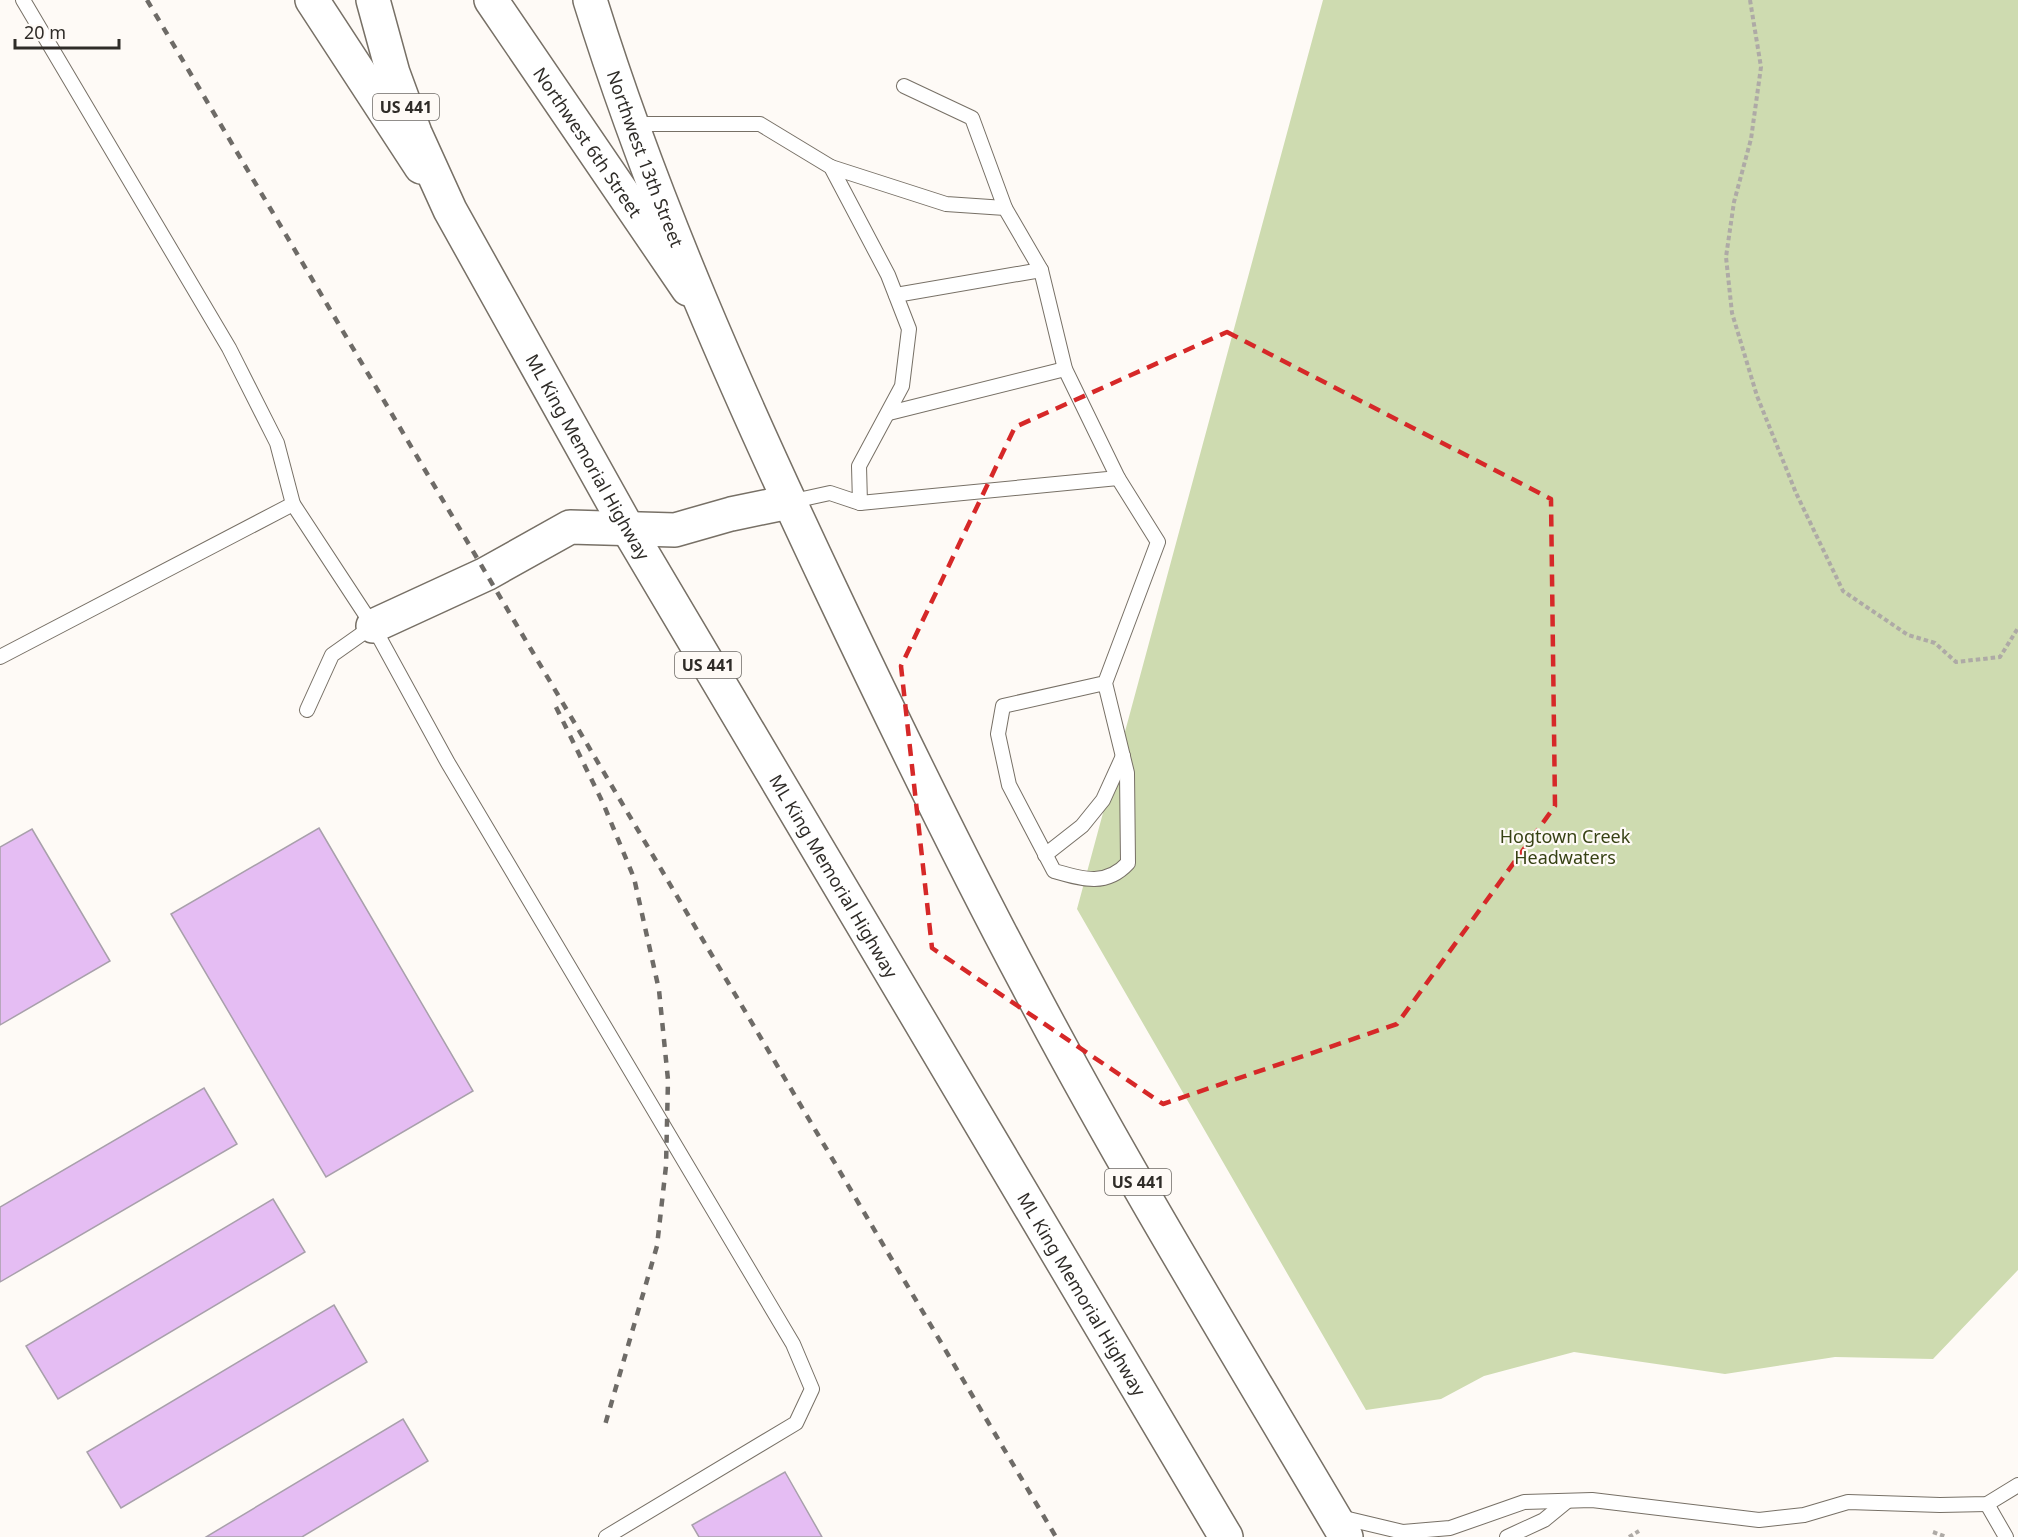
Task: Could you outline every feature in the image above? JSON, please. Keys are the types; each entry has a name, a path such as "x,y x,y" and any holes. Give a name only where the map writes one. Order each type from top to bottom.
{"main road":[{"path":"312,0 450,210"},
{"name":"US 441","path":"373,0 393,74 415,133 450,210"},
{"name":"Northwest 6th Street","path":"491,0 706,315"},
{"name":"Northwest 13th Street","path":"590,0 631,124 706,315"},
{"name":"ML King Memorial Highway","path":"450,210 628,529 1219,1525"},
{"name":"US 441","path":"706,315 789,502 898,732 1028,986 1170,1240 1339,1526"},
{"path":"373,626 486,574 570,527 675,530 731,514 789,502"},
{"path":"1219,1525 1244,1537"}],"lane":[{"path":"23,0 229,348 277,443 293,504 373,626 448,764 793,1344 812,1389 796,1424 606,1537"},
{"path":"904,86 972,117 1005,208 1041,270 1065,369 1118,478 1158,542 1104,683 1127,773 1128,863 1118,874 1087,881 1054,872 1009,785 998,735 1003,706 1104,683"},
{"path":"631,124 760,124 831,167 946,204 1005,208"},
{"path":"831,167 896,295 909,329 902,386 859,466 860,503"},
{"path":"896,295 1041,270"},
{"path":"889,413 1065,369"},
{"path":"789,502 830,493 860,503 1118,478"},
{"path":"0,657 293,504"},
{"path":"307,710 332,655 373,626"},
{"path":"1046,855 1082,826 1103,800 1123,756"},
{"path":"1339,1526 1404,1532 1450,1528 1524,1502 1592,1500 1759,1520 1804,1515 1848,1502 1987,1504 2018,1485"},
{"path":"1507,1537 1544,1520 1566,1502"},
{"path":"1987,1504 2006,1537"}],"path":[{"path":"1750,0 1761,67 1751,139 1734,202 1726,257 1732,313 1757,396 1796,493 1843,591 1908,636 1935,643 1956,662 2000,657 2018,628"},
{"path":"1925,1531 1936,1532 1947,1537"}],"highlighted area":[{"path":"1227,332 1551,499 1555,806 1397,1024 1163,1104 932,948 901,666 1015,427"}],"green space":[{"name":"Hogtown Creek Headwaters","path":"1323,0 2018,0 2018,1270 1933,1359 1835,1357 1725,1374 1574,1352 1484,1376 1441,1399 1366,1410 1077,909"}],"building":[{"path":"319,828 473,1091 326,1177 171,914"},
{"path":"32,829 110,961 0,1025 0,847"},
{"path":"204,1088 237,1144 0,1282 0,1207"},
{"path":"273,1199 305,1252 58,1399 26,1346"},
{"path":"334,1305 367,1362 121,1508 87,1452"},
{"path":"403,1419 428,1461 302,1537 206,1537"},
{"path":"785,1472 822,1537 699,1537 692,1525"}],"railway":[{"path":"147,0 1056,1537"},
{"path":"556,707 603,803 634,878 659,990 668,1080 666,1166 657,1246 605,1425"}]}
